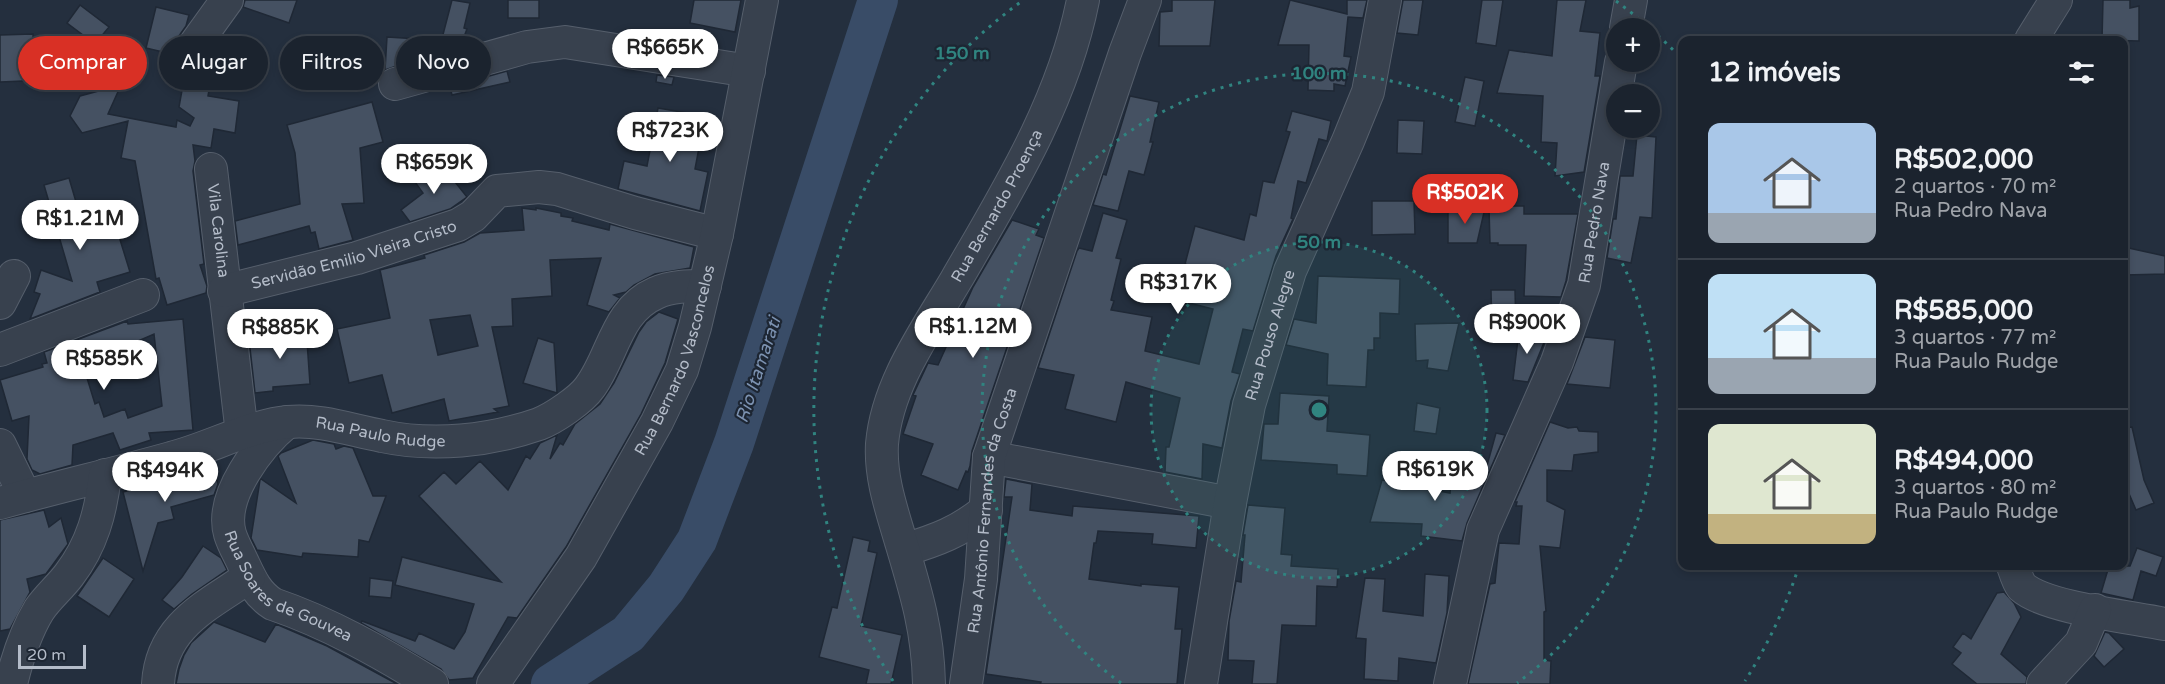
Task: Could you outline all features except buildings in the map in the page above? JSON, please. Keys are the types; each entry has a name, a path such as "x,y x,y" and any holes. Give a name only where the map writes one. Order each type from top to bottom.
{"street":[{"path":"201,36 227,0"},
{"name":"Rua Bernardo Vasconcelos","path":"493,684 581,557 657,422 682,369 695,327 717,234 762,0"},
{"name":"Rua Bernardo Proença","path":"929,684 923,619 885,486 882,445 890,401 909,360 1032,144 1051,103 1069,53 1083,0"},
{"name":"Rua Antônio Fernandes da Costa","path":"966,684 981,579 989,457 1125,53 1145,0"},
{"name":"Rua Pouso Alegre","path":"1201,684 1230,503 1249,405 1290,272 1368,92 1385,0"},
{"path":"1627,18 1630,0"},
{"path":"2034,36 2056,0"},
{"path":"395,84 527,47 565,42 749,71"},
{"name":"Rua Pedro Nava","path":"1450,684 1483,530 1557,362 1584,285 1619,72"},
{"name":"Vila Carolina","path":"211,169 242,434"},
{"name":"Servidão Emilio Vieira Cristo","path":"224,291 357,258 458,225 473,216 497,190 521,187 557,189 635,213 717,234"},
{"name":"Rua Paulo Rudge","path":"13,500 174,458 242,434 287,422 313,421 343,425 382,436 415,440 450,441 514,431 542,422 565,409 589,389 621,326 635,306 663,290 705,286"},
{"path":"0,350 143,295"},
{"name":"Rua Soares de Gouvea","path":"287,422 274,433 249,464 230,504 229,533 255,588 273,604 393,660 432,684"},
{"path":"0,445 13,500"},
{"path":"989,457 1230,503"},
{"path":"11,684 27,632 40,609 85,553 94,531 105,475"},
{"path":"904,550 945,536 967,525 986,510"},
{"path":"2015,570 2021,586 2044,599 2062,605 2165,624"},
{"path":"158,684 161,664 174,634 207,605 249,577"},
{"path":"2043,684 2080,643 2095,610"}],"waterway":[{"name":"Rio Itamarati","path":"551,684 628,634 666,588 697,540 734,443 878,0"}]}
